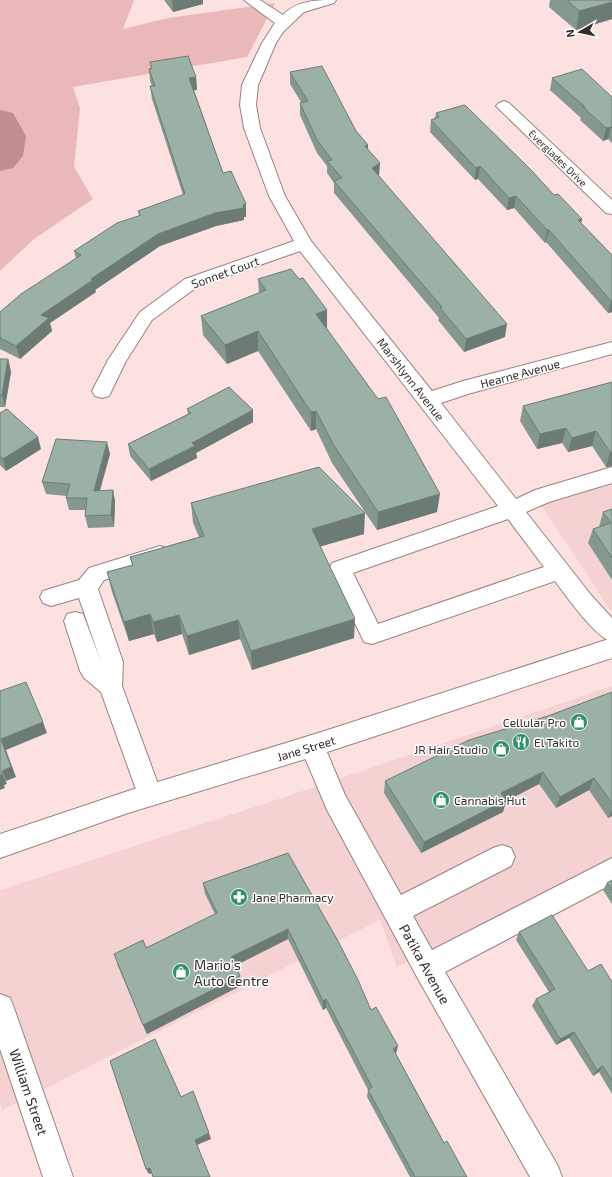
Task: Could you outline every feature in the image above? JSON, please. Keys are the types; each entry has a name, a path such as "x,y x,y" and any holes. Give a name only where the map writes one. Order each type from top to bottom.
{"street":[{"path":"251,0 284,23"},
{"name":"Marshlynn Avenue","path":"329,0 299,9 290,16 273,36 253,75 250,85 248,105 252,128 277,196 304,244 428,400 583,601 612,633"},
{"name":"Everglades Drive","path":"504,106 612,210"},
{"name":"Sonnet Court","path":"102,391 117,360 146,316 190,283 304,244"},
{"name":"Hearne Avenue","path":"428,400 463,388 612,348"},
{"path":"560,570 372,635 340,569 542,496 612,475"},
{"path":"51,597 86,587 97,574 169,552"},
{"path":"86,587 112,662 110,686 150,796"},
{"path":"75,621 92,671 110,686"},
{"name":"Jane Street","path":"0,846 150,796 312,746 612,648"},
{"name":"Patika Avenue","path":"312,746 336,802 427,967 547,1177"},
{"path":"396,911 502,857"},
{"path":"427,967 612,870"},
{"name":"William Street","path":"0,1008 58,1177"}],"shaded area":[{"path":"0,0 134,0 123,29 168,18 275,3 247,57 73,87 80,108 74,167 93,199 34,239 0,271"},
{"path":"612,468 612,610 610,610 532,491"},
{"path":"612,686 612,858 397,967 380,920 2,1110 0,1101 0,890 291,795"}],"building":[{"path":"567,0 612,0 612,2 579,11"},
{"path":"188,56 196,77 189,78 223,173 231,171 246,204 243,205 244,208 215,213 158,234 41,315 49,318 16,346 0,338 0,312 21,294 81,255 74,251 117,223 141,215 138,211 185,194 150,86 155,86 149,69 152,68 150,62"},
{"path":"322,66 356,131 368,145 365,146 380,163 372,168 507,324 466,339 440,308 442,307 334,181 342,178 327,161 332,160 317,140 300,103 308,101 290,72"},
{"path":"582,69 612,97 612,128 606,128 552,78"},
{"path":"464,105 531,170 554,195 558,194 582,219 578,220 612,255 612,301 549,230 547,230 516,196 509,198 480,166 476,168 431,120 439,117 436,113"},
{"path":"291,269 299,279 303,278 327,310 316,314 378,399 386,397 440,494 378,512 333,444 316,411 311,412 258,331 225,345 201,316 266,290 258,279"},
{"path":"0,359 8,359 2,395 0,395"},
{"path":"612,382 612,452 610,452 596,431 572,438 566,428 540,434 523,406"},
{"path":"229,387 253,410 192,443 195,446 149,469 128,444 191,413 187,409"},
{"path":"7,409 38,437 3,459 0,456 0,413"},
{"path":"56,439 107,442 94,491 113,490 111,515 85,516 87,498 66,498 70,484 42,482"},
{"path":"319,467 365,513 312,529 355,619 251,651 238,620 187,636 179,615 153,622 150,614 124,622 107,572 133,565 130,557 204,536 191,503"},
{"path":"612,509 612,558 593,529 611,523 603,512"},
{"path":"26,682 43,722 1,739 11,767 2,771 3,774 0,775 0,691"},
{"path":"612,692 612,803 594,778 560,797 543,772 501,793 506,800 424,842 385,781 469,740 548,716"},
{"path":"288,853 338,941 358,980 371,1010 376,1007 398,1046 393,1049 444,1143 447,1141 467,1177 415,1177 368,1090 372,1087 326,999 323,1001 288,929 231,957 240,976 143,1025 114,954 143,940 146,948 217,913 203,883"},
{"path":"612,880 612,890 607,883"},
{"path":"552,915 588,971 601,964 612,982 612,1081 603,1066 597,1070 574,1032 560,1039 536,999 555,989 519,932"},
{"path":"155,1039 181,1097 193,1091 209,1133 195,1140 210,1177 153,1177 150,1168 146,1169 110,1061"}],"waterway":[{"path":"0,121 8,136 5,156 0,160"}],"place":[{"name":"Cellular Pro","path":"579,722"},
{"name":"El Takito","path":"521,742"},
{"name":"JR Hair Studio","path":"501,749"},
{"name":"Cannabis Hut","path":"441,800"},
{"name":"Jane Pharmacy","path":"239,897"},
{"name":"Mario's Auto Centre","path":"181,972"}]}
